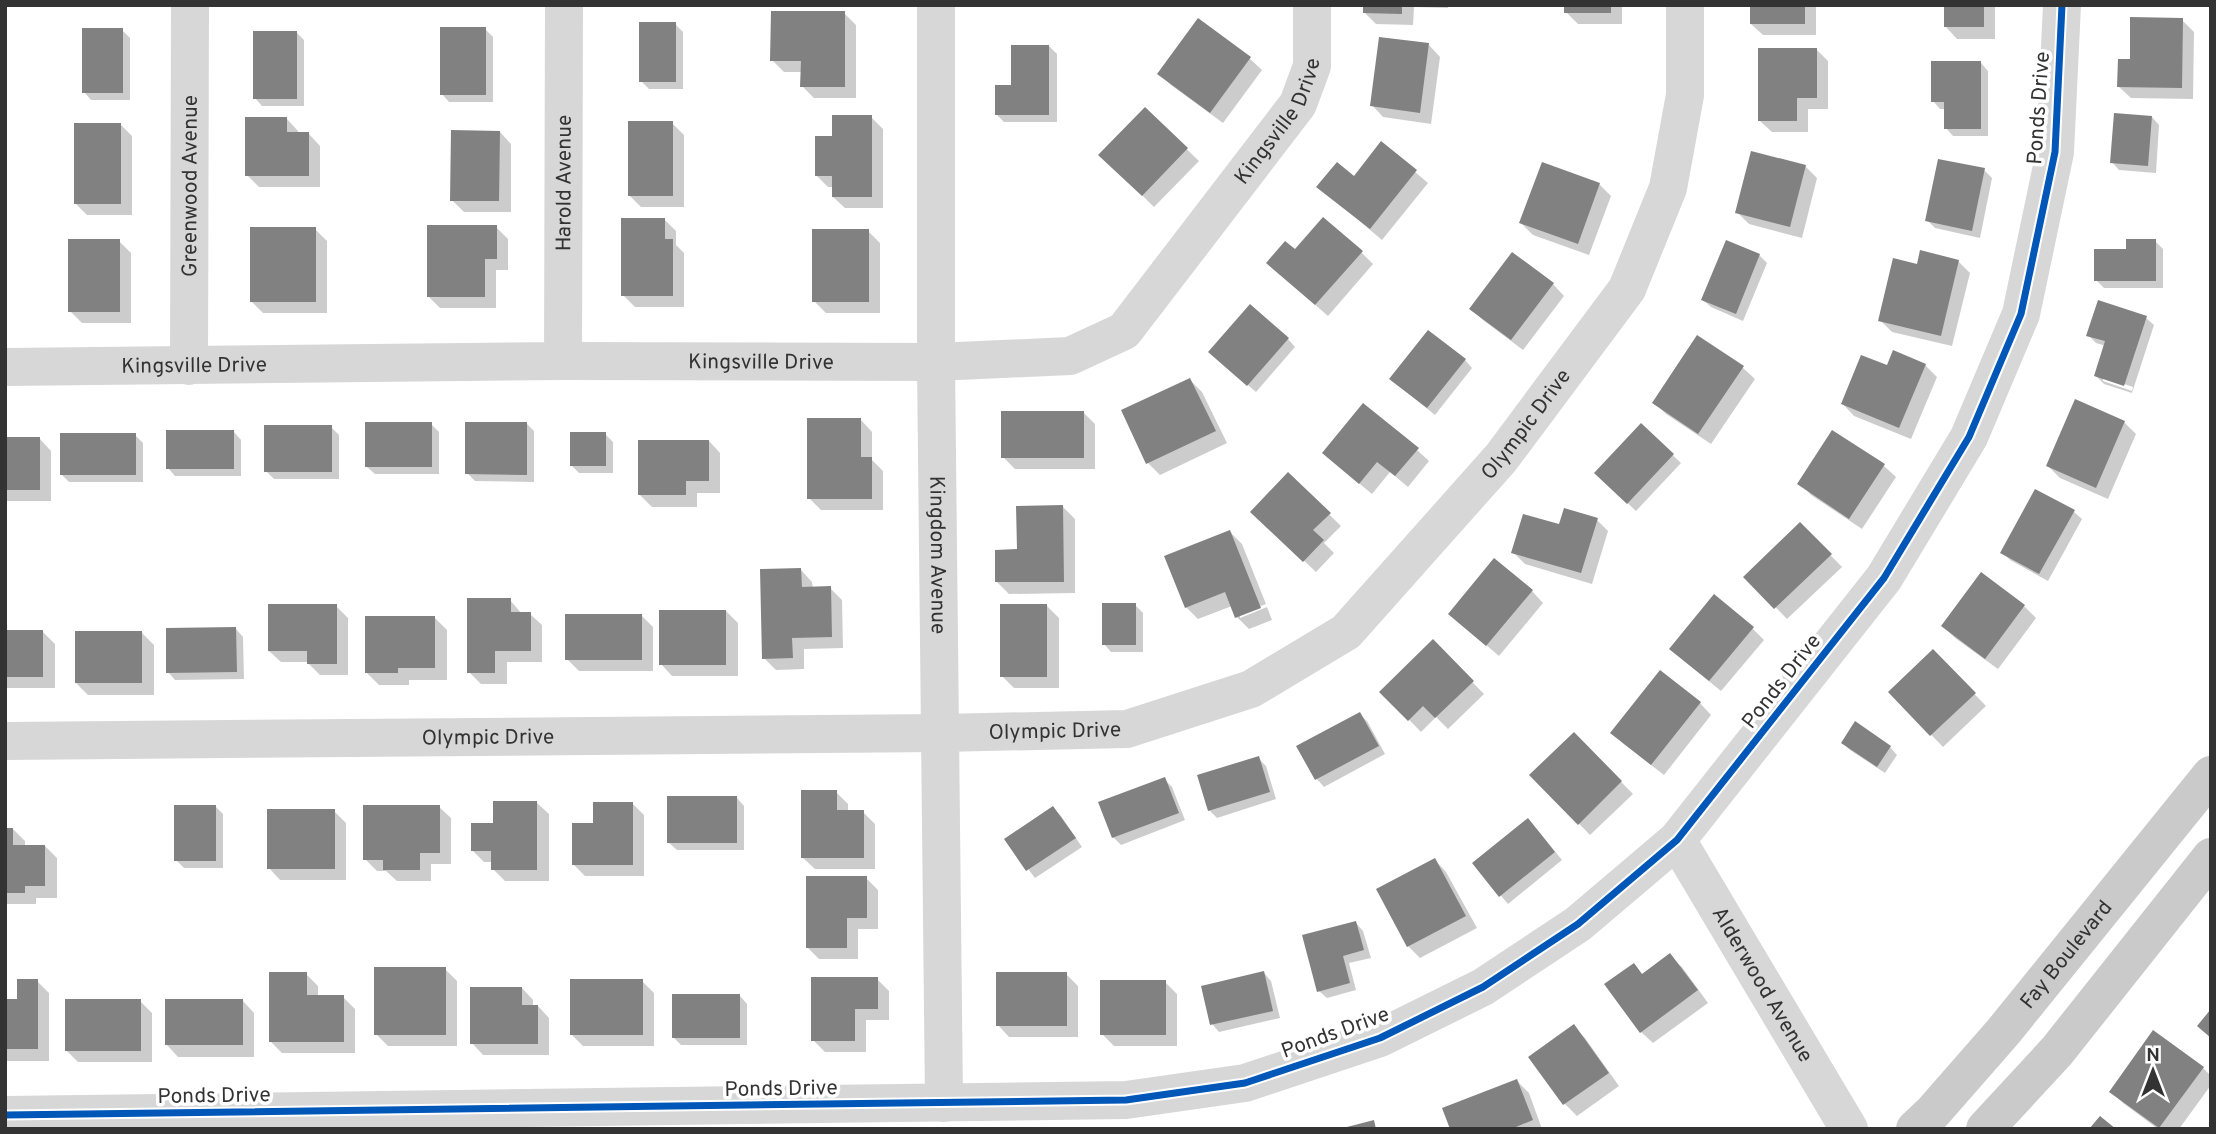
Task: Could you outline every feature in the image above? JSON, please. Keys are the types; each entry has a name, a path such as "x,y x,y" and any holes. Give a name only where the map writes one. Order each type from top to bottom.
{"main road":[{"name":"Fay Boulevard","path":"1915,1129 2003,1032 2211,775"},
{"path":"1986,1129 2057,1051 2211,857"}],"street":[{"name":"Greenwood Avenue","path":"189,366 190,5"},
{"name":"Harold Avenue","path":"563,361 564,5"},
{"name":"Kingdom Avenue","path":"936,5 936,362 944,1103"},
{"name":"Kingsville Drive","path":"5,368 563,361 936,362 1070,356 1124,331 1298,104 1312,66 1311,5"},
{"name":"Olympic Drive","path":"5,741 1127,729 1251,689 1346,632 1502,458 1627,289 1668,188 1685,95 1685,5"},
{"name":"Ponds Drive","path":"5,1115 1126,1100 1245,1083 1380,1038 1483,986 1578,925 1677,840 1884,578 1969,437 2021,314 2055,152 2062,5"},
{"name":"Alderwood Avenue","path":"1677,840 1849,1129"}],"building":[{"path":"1363,5 1402,5 1402,14 1363,13"},
{"path":"1564,5 1611,5 1611,13 1564,13"},
{"path":"1750,5 1805,5 1805,24 1750,24"},
{"path":"1944,5 1984,5 1984,27 1944,27"},
{"path":"771,11 845,11 845,87 800,87 801,61 770,61"},
{"path":"2130,17 2183,18 2182,88 2117,87 2118,59 2130,59"},
{"path":"1198,18 1251,57 1210,113 1157,74"},
{"path":"639,22 676,22 676,82 639,82"},
{"path":"440,27 486,27 486,95 440,95"},
{"path":"82,28 123,28 123,93 82,93"},
{"path":"253,31 297,31 297,99 253,99"},
{"path":"1379,37 1429,43 1420,113 1370,106"},
{"path":"1011,45 1049,45 1049,115 995,115 995,85 1011,85"},
{"path":"1758,48 1817,48 1817,98 1797,98 1797,121 1758,121"},
{"path":"1931,61 1981,61 1981,129 1944,129 1944,102 1931,102"},
{"path":"1145,107 1188,148 1142,196 1098,155"},
{"path":"2114,113 2152,116 2148,166 2110,163"},
{"path":"832,115 872,115 872,197 832,197 832,176 815,176 815,136 832,136"},
{"path":"245,117 287,117 287,132 309,132 309,176 245,176"},
{"path":"628,121 673,121 673,196 628,196"},
{"path":"74,123 121,123 121,204 74,204"},
{"path":"451,130 500,131 499,201 450,201"},
{"path":"1381,141 1417,170 1370,229 1316,187 1337,162 1354,176"},
{"path":"1751,151 1806,165 1790,227 1735,213"},
{"path":"1938,159 1985,168 1972,231 1925,221"},
{"path":"1542,162 1600,183 1578,244 1519,223"},
{"path":"1323,217 1363,251 1315,305 1266,263 1285,241 1295,249"},
{"path":"621,218 665,218 665,239 673,239 673,296 621,296"},
{"path":"427,225 497,225 497,259 485,259 485,297 427,297"},
{"path":"250,227 316,227 316,302 250,302"},
{"path":"812,229 869,229 869,302 812,302"},
{"path":"68,239 120,239 120,312 68,312"},
{"path":"2126,239 2156,239 2156,281 2094,281 2094,249 2126,249"},
{"path":"1726,240 1760,254 1736,314 1701,300"},
{"path":"1920,250 1959,260 1941,336 1878,321 1893,258 1917,264"},
{"path":"1512,252 1554,283 1511,340 1469,309"},
{"path":"2098,300 2147,316 2124,386 2094,376 2105,341 2086,336"},
{"path":"1250,304 1289,338 1247,386 1208,352"},
{"path":"1428,330 1466,359 1427,408 1389,379"},
{"path":"1697,335 1744,366 1698,434 1652,403"},
{"path":"1893,350 1926,364 1899,428 1841,404 1861,355 1887,365"},
{"path":"1190,378 1216,431 1146,464 1121,410"},
{"path":"2075,399 2125,421 2096,488 2046,466"},
{"path":"1363,403 1419,448 1395,476 1377,462 1359,484 1322,453"},
{"path":"1001,411 1084,411 1084,458 1001,458"},
{"path":"807,418 861,418 861,457 872,457 872,499 807,499"},
{"path":"365,422 432,422 432,467 365,467"},
{"path":"465,422 527,422 527,475 465,474"},
{"path":"1641,423 1674,454 1627,504 1594,473"},
{"path":"264,425 332,425 332,472 264,472"},
{"path":"166,430 234,430 234,469 166,469"},
{"path":"1832,430 1885,464 1849,519 1797,484"},
{"path":"570,432 606,432 606,466 570,466"},
{"path":"60,433 136,433 136,475 60,475"},
{"path":"5,437 40,437 40,490 5,490"},
{"path":"638,440 709,440 709,481 686,481 686,495 638,495"},
{"path":"1288,472 1331,513 1313,530 1324,540 1303,562 1250,512"},
{"path":"2035,489 2075,510 2039,574 2000,553"},
{"path":"1063,505 1064,582 995,582 995,550 1017,549 1016,506"},
{"path":"1564,508 1598,518 1581,573 1511,553 1523,514 1559,524"},
{"path":"1800,522 1832,554 1774,609 1743,577"},
{"path":"1230,530 1261,608 1235,618 1225,592 1185,608 1164,556"},
{"path":"1494,558 1533,590 1486,646 1448,614"},
{"path":"801,568 802,587 831,586 832,637 792,638 793,658 762,659 760,569"},
{"path":"1981,572 2025,605 1985,659 1941,626"},
{"path":"1714,594 1754,627 1709,681 1669,649"},
{"path":"467,598 511,598 511,612 531,612 531,651 495,651 495,673 467,673"},
{"path":"1102,603 1136,603 1136,645 1102,645"},
{"path":"268,604 337,604 337,664 307,664 307,651 268,651"},
{"path":"1000,604 1047,604 1047,677 1000,677"},
{"path":"659,610 726,610 726,665 659,665"},
{"path":"565,614 642,614 642,660 565,660"},
{"path":"365,616 435,616 435,668 398,668 398,673 365,673"},
{"path":"236,627 237,672 166,673 166,628"},
{"path":"5,630 43,630 43,677 5,677"},
{"path":"75,631 142,631 142,683 75,683"},
{"path":"1433,639 1474,681 1435,718 1423,706 1408,721 1379,692"},
{"path":"1933,649 1976,693 1930,736 1888,692"},
{"path":"1660,670 1701,702 1651,765 1610,733"},
{"path":"1360,712 1379,746 1315,780 1296,746"},
{"path":"1855,721 1891,746 1877,767 1841,743"},
{"path":"1574,732 1622,781 1578,825 1529,775"},
{"path":"1259,756 1270,792 1208,811 1197,775"},
{"path":"1165,777 1179,813 1112,838 1098,802"},
{"path":"801,790 837,790 837,810 864,810 864,858 801,858"},
{"path":"667,796 737,796 737,843 667,843"},
{"path":"493,801 537,801 537,870 491,870 491,851 471,851 471,823 493,823"},
{"path":"593,802 633,802 633,865 572,865 572,823 593,823"},
{"path":"174,805 216,805 216,861 174,861"},
{"path":"363,805 440,805 440,853 420,853 420,870 383,870 383,860 363,860"},
{"path":"1053,806 1076,838 1026,871 1004,839"},
{"path":"267,809 335,809 335,869 267,869"},
{"path":"1528,818 1555,852 1499,897 1472,863"},
{"path":"5,828 13,828 13,845 45,845 45,886 25,886 25,893 5,893"},
{"path":"1435,858 1466,916 1407,947 1376,889"},
{"path":"806,876 867,876 867,918 847,918 847,948 806,948"},
{"path":"1356,921 1364,950 1343,956 1350,983 1317,992 1302,935"},
{"path":"1670,953 1698,990 1640,1033 1604,984 1634,963 1642,974"},
{"path":"374,967 446,967 446,1035 374,1035"},
{"path":"1264,971 1273,1011 1210,1025 1201,986"},
{"path":"269,972 307,972 307,995 344,995 344,1042 269,1042"},
{"path":"996,972 1067,972 1067,1026 996,1026"},
{"path":"811,977 878,977 878,1009 855,1009 855,1041 811,1041"},
{"path":"17,979 38,979 38,1049 5,1049 5,999 17,999"},
{"path":"570,979 643,979 643,1035 570,1035"},
{"path":"1100,980 1166,980 1166,1035 1100,1035"},
{"path":"470,987 522,987 522,1005 538,1005 538,1044 470,1044"},
{"path":"672,994 740,994 740,1038 672,1038"},
{"path":"65,999 141,999 141,1051 65,1051"},
{"path":"165,999 243,999 243,1045 165,1045"},
{"path":"2211,1009 2211,1038 2197,1026"},
{"path":"1574,1024 1609,1073 1563,1105 1528,1057"},
{"path":"2153,1030 2204,1067 2159,1128 2109,1092"},
{"path":"1517,1079 1533,1120 1511,1129 1450,1129 1442,1108"},
{"path":"2100,1116 2116,1129 2089,1129"},
{"path":"1374,1120 1376,1129 1343,1129 1343,1128"}],"cycle path":[{"path":"5,1115 1126,1100 1245,1083 1380,1038 1483,987 1578,924 1677,840 1884,578 1969,437 2021,314 2055,152 2062,5"}]}
